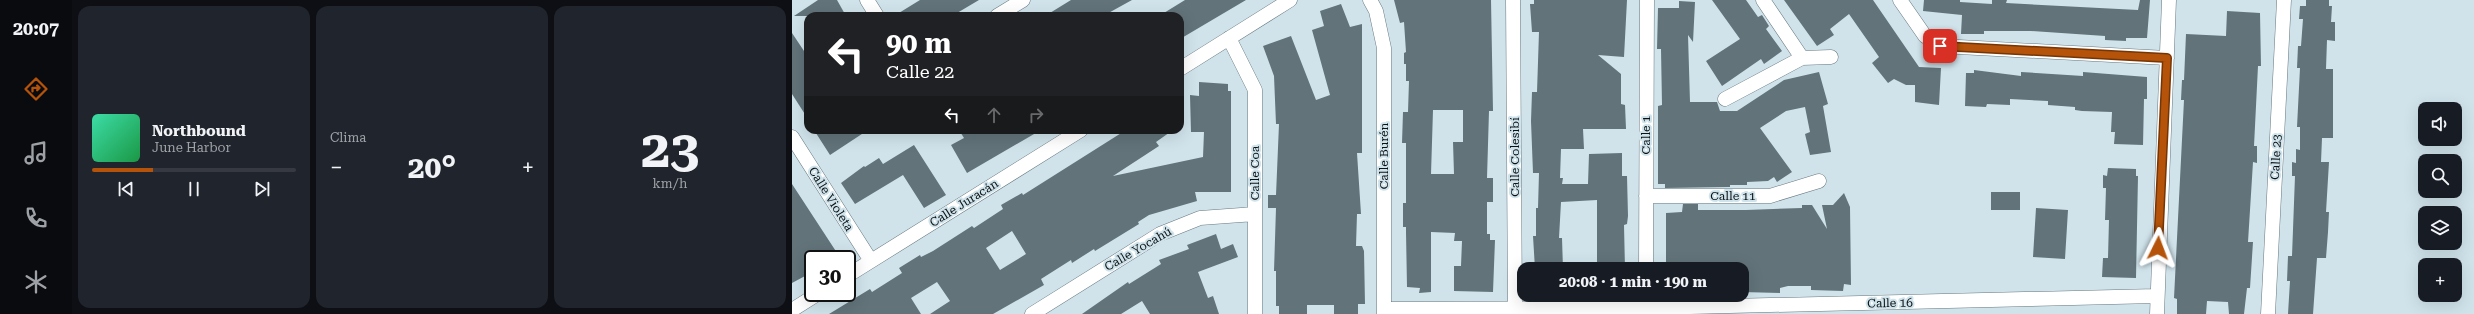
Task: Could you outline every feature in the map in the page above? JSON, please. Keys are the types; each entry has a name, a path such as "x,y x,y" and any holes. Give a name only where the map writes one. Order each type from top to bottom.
{"street":[{"path":"866,0 874,12"},
{"path":"1004,12 1023,0"},
{"path":"1184,67 1290,0"},
{"name":"Calle Burén","path":"1370,0 1376,11 1384,48 1384,312"},
{"name":"Calle Colesibí","path":"1513,0 1515,311"},
{"name":"Calle 1","path":"1646,262 1647,0"},
{"path":"1763,0 1802,58"},
{"path":"1900,0 1925,36 1940,46 2167,58"},
{"path":"2157,314 2156,296 2169,0"},
{"name":"Calle 23","path":"2268,314 2284,0"},
{"name":"Calle Coa","path":"1230,38 1255,90 1255,314"},
{"path":"1724,99 1802,58 1831,57"},
{"name":"Calle Juracán","path":"856,270 1075,134"},
{"name":"Calle Violeta","path":"792,137 871,261"},
{"name":"Calle 11","path":"1646,196 1770,196 1819,182"},
{"name":"Calle Yocahú","path":"1032,314 1160,234 1200,218 1255,214"},
{"name":"Calle 16","path":"1384,312 1515,311 1647,306 2001,307 2156,296"},
{"path":"792,310 805,302"}],"building":[{"path":"818,0 837,0 844,12 804,12 804,16 794,16"},
{"path":"920,0 979,0 959,12 900,12"},
{"path":"1071,0 1132,0 1110,12 1052,12"},
{"path":"1185,0 1246,0 1184,37 1184,12 1166,12"},
{"path":"1394,0 1491,0 1493,111 1489,111 1487,178 1493,178 1493,202 1487,202 1487,234 1490,234 1490,240 1495,240 1493,292 1454,291 1454,266 1461,266 1462,241 1454,241 1455,233 1431,232 1431,292 1419,293 1420,288 1407,287 1406,227 1403,227 1403,203 1406,203 1406,143 1402,143 1403,112 1408,112 1409,81 1406,81 1406,64 1404,64 1404,53 1406,52 1404,22 1400,23","holes":["1433,110 1463,110 1463,142 1453,142 1454,174 1431,174"]},
{"path":"1534,0 1627,0 1624,57 1598,55 1621,74 1621,104 1625,105 1626,129 1583,129 1584,149 1561,149 1560,178 1563,178 1562,184 1588,184 1589,154 1622,153 1622,176 1627,176 1628,216 1627,224 1624,225 1625,262 1597,262 1597,200 1561,202 1559,238 1562,238 1563,262 1535,262 1533,236 1536,236 1536,208 1538,208 1539,173 1533,173 1531,121 1532,92 1537,92 1539,32 1532,32 1530,4 1534,4"},
{"path":"1712,0 1746,0 1758,17 1762,15 1769,26 1766,29 1782,51 1764,64 1761,59 1722,86 1706,61 1740,39"},
{"path":"1784,0 1873,0 1919,67 1941,68 1939,105 1915,102 1915,85 1906,85 1894,79 1888,83 1872,63 1879,57 1849,14 1830,29 1834,35 1817,46"},
{"path":"1924,0 1960,0 1960,2 1992,4 1992,0 2007,0 2006,3 2138,10 2140,0 2150,0 2147,38 2126,38 2126,41 2105,40 2105,36 2031,31 1984,31 1984,34 1961,34 1962,15 1923,11"},
{"path":"2306,0 2329,0 2329,6 2332,6 2331,22 2335,22 2335,41 2327,40 2326,69 2333,69 2333,138 2322,138 2321,162 2329,162 2326,212 2329,212 2328,232 2326,258 2317,258 2313,314 2288,314 2290,281 2287,281 2288,256 2292,256 2295,176 2292,176 2292,162 2296,163 2296,149 2300,150 2300,127 2297,127 2300,68 2297,68 2298,46 2301,46 2303,19 2299,19 2300,6 2306,6"},
{"path":"1679,1 1695,2 1693,42 1688,35 1690,102 1717,102 1720,111 1737,111 1784,80 1819,72 1828,104 1823,106 1831,152 1810,155 1805,134 1810,132 1805,107 1786,111 1760,128 1792,172 1777,182 1774,177 1768,181 1747,182 1747,185 1730,185 1730,187 1665,188 1665,184 1658,184 1658,106 1662,105 1661,49 1657,49 1658,8 1679,8"},
{"path":"1341,4 1350,27 1362,24 1362,153 1357,153 1361,214 1357,214 1356,246 1362,246 1364,251 1365,304 1358,304 1358,314 1334,314 1334,305 1307,305 1307,314 1279,314 1279,306 1276,306 1276,271 1274,271 1276,208 1268,208 1268,195 1276,195 1279,124 1276,124 1274,76 1263,46 1291,36 1316,100 1330,95 1312,30 1324,26 1320,11"},
{"path":"2227,11 2260,13 2261,66 2258,66 2254,146 2257,146 2257,163 2253,162 2248,242 2253,242 2250,288 2247,288 2244,314 2229,314 2228,302 2207,301 2206,314 2177,314 2177,299 2174,298 2184,100 2181,100 2182,80 2184,80 2186,34 2226,36"},
{"path":"792,33 804,51 804,113 792,94"},
{"path":"1974,70 2021,76 2021,72 2083,76 2083,72 2147,77 2147,99 2144,99 2143,145 2114,144 2115,132 2111,132 2112,112 2075,110 2075,107 2048,105 2048,101 2010,99 2010,105 1987,104 1986,107 1965,106 1966,73 1974,73"},
{"path":"1199,82 1228,84 1228,91 1231,91 1231,192 1195,192 1197,201 1149,215 1138,222 1139,224 1095,251 1094,249 1072,263 1071,260 1041,279 1044,285 993,314 930,314 950,301 937,282 911,298 921,314 829,314 849,302 856,302 856,298 870,289 872,292 902,273 899,268 920,255 921,257 933,251 972,226 974,228 1003,209 1001,205 1022,193 1023,195 1120,134 1167,134 1156,142 1159,146 1113,176 1203,157 1204,132 1191,132 1190,95 1199,96","holes":["1012,231 1026,254 1000,270 986,248"]},
{"path":"817,134 862,134 830,155"},
{"path":"962,134 1034,134 967,173 951,145 964,138"},
{"path":"914,145 946,195 924,208 903,175 855,204 841,183 864,166 865,167 879,158 883,164"},
{"path":"2108,168 2136,169 2136,176 2138,176 2136,278 2102,277 2103,258 2108,258 2109,220 2105,220 2106,188 2103,188 2103,175 2107,176"},
{"path":"792,184 835,250 804,250 804,277 792,283"},
{"path":"1991,192 2020,192 2020,210 1991,210"},
{"path":"1844,193 1850,207 1851,285 1844,284 1843,291 1811,290 1811,286 1788,286 1780,288 1780,293 1749,292 1749,262 1666,262 1666,213 1682,212 1683,204 1698,204 1698,210 1802,208 1802,205 1812,205 1827,229 1822,205 1833,205"},
{"path":"2036,208 2068,210 2065,259 2033,257"},
{"path":"1216,234 1221,249 1233,244 1238,257 1198,272 1208,298 1213,296 1219,314 1150,314 1142,301 1121,314 1082,314 1128,282 1129,284 1161,264 1159,260 1189,249 1187,245"}],"route":[{"path":"1940,46 2167,58 2158,248"}]}
